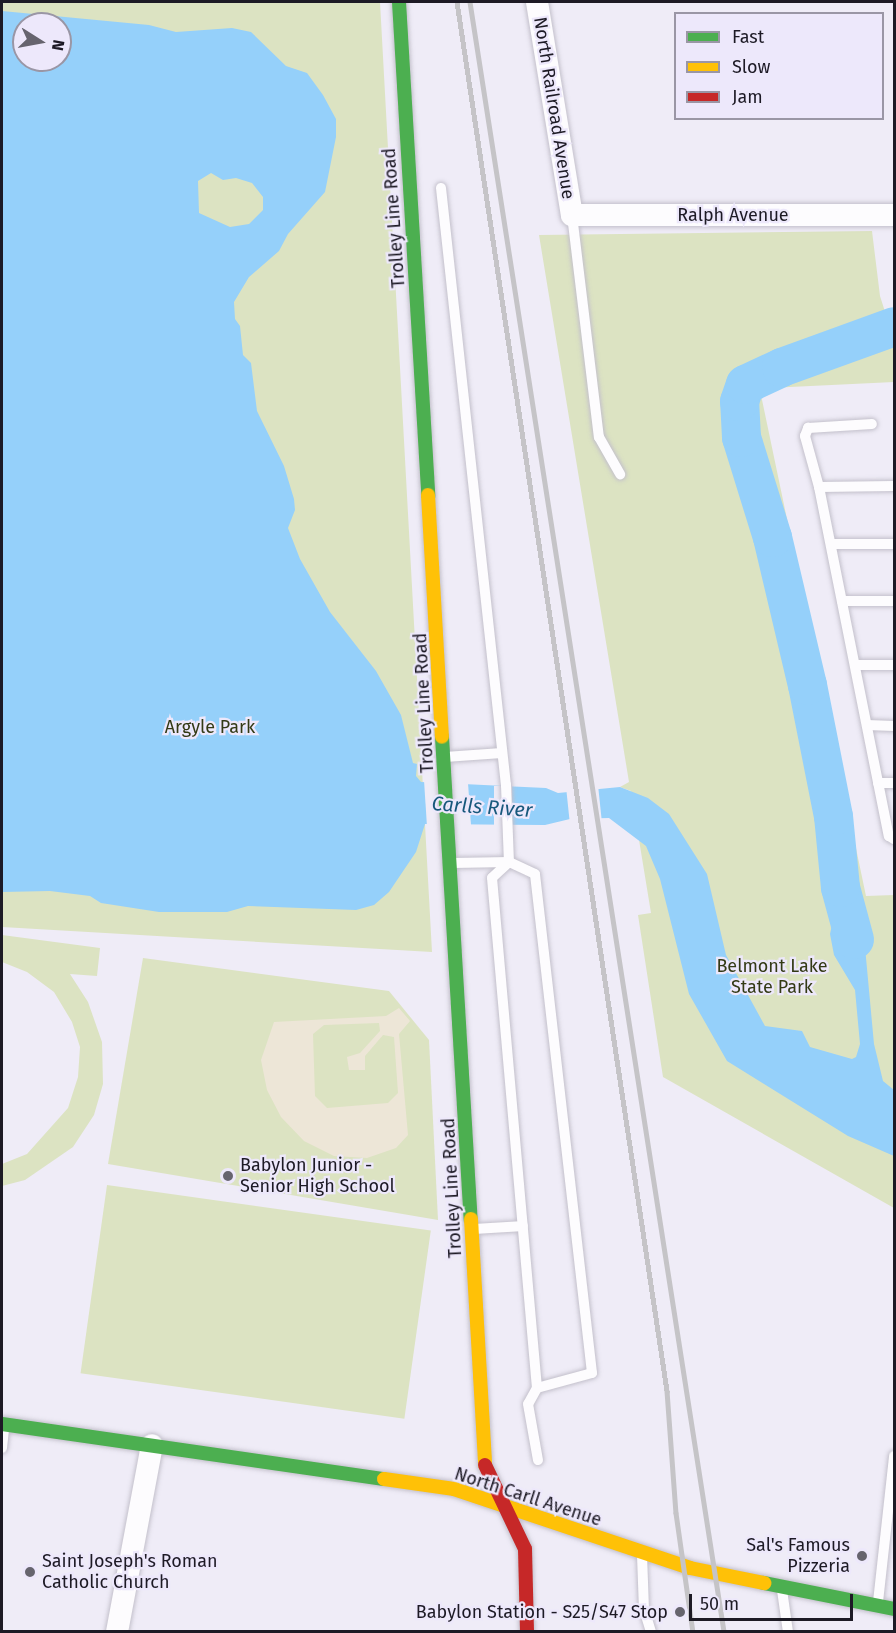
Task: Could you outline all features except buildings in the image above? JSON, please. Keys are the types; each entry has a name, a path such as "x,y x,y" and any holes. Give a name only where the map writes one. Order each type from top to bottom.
{"main road":[{"name":"Trolley Line Road","path":"399,2 450,826 485,1465 525,1549 527,1632"},
{"name":"North Carll Avenue","path":"3,1424 454,1489 642,1554 894,1609"}],"street":[{"name":"North Railroad Avenue","path":"537,2 572,215"},
{"name":"Ralph Avenue","path":"572,215 894,215"},
{"path":"117,1632 152,1445"}],"lane":[{"path":"441,188 506,785 509,862 492,878 537,1388 528,1404 538,1460"},
{"path":"572,215 599,437 620,474"},
{"path":"872,424 808,428 805,436 831,544 889,836 894,839"},
{"path":"819,488 894,486"},
{"path":"831,544 894,544"},
{"path":"842,601 894,601"},
{"path":"855,665 894,665"},
{"path":"867,725 894,726"},
{"path":"445,756 502,753"},
{"path":"878,783 894,783"},
{"path":"452,863 509,862 535,874 592,1374 537,1388"},
{"path":"472,1230 523,1226"},
{"path":"2,1448 3,1424"},
{"path":"878,1606 894,1456"},
{"path":"642,1554 644,1609 651,1632"},
{"path":"781,1586 788,1632"}],"green space":[{"name":"Argyle Park","path":"2,2 380,2 432,952 2,927"},
{"name":"Belmont Lake State Park","path":"872,231 880,296 887,318 894,317 894,382 769,388 761,395 866,896 894,895 894,1208 663,1077 638,915 651,913 631,791 620,787 629,782 539,235"},
{"path":"2,935 100,948 97,976 70,974 88,1002 102,1042 103,1084 94,1115 73,1147 25,1180 2,1186 2,1164 27,1154 68,1108 78,1077 80,1047 72,1022 54,992 27,972 2,962"},
{"path":"143,958 389,991 429,1040 438,1220 108,1164"},
{"path":"107,1185 431,1231 404,1419 81,1373"}],"sand":[{"path":"399,1008 410,1021 399,1034 408,1135 396,1148 367,1158 334,1156 304,1141 281,1117 267,1090 261,1060 274,1022 386,1016","holes":["379,1023 380,1031 360,1053 347,1057 349,1070 365,1070 365,1056 383,1035 394,1037 398,1093 388,1103 327,1108 315,1096 313,1034 324,1025"]}],"water":[{"name":"Argyle Park","path":"2,11 12,12 12,72 72,72 72,18 149,25 176,32 232,28 251,32 286,66 307,73 323,95 336,119 336,137 325,192 288,234 279,251 249,277 234,302 235,319 240,326 243,355 251,363 257,411 284,466 294,499 295,510 288,528 300,559 330,612 376,671 401,715 413,763 417,764 416,776 421,782 546,788 558,793 620,787 648,798 669,814 707,874 726,955 765,1026 802,1031 810,1047 852,1059 856,1057 860,1044 855,990 834,955 830,934 840,887 865,947 874,1044 883,1081 894,1090 894,1156 848,1136 727,1061 689,994 660,879 646,846 609,818 570,819 545,825 425,824 416,852 389,892 374,905 356,910 248,906 227,912 159,912 101,903 90,896 50,891 2,892","holes":["211,173 223,180 236,178 252,183 263,197 263,210 249,224 230,227 199,213 198,181"]}],"pier":[{"path":"424,780 468,783 471,825 427,827"},
{"path":"598,785 602,821 570,824 566,788"},
{"path":"494,786 512,786 512,827 494,827"}],"waterway":[{"path":"854,939 840,887 833,816 807,685 772,537 741,437 739,401 745,384 781,367 894,326"}],"railway":[{"path":"457,2 667,1391 676,1513 693,1632"},
{"path":"470,2 724,1632"}],"traffic: fast":[{"path":"399,2 428,495"},
{"path":"442,737 471,1219"},
{"path":"2,1424 384,1479"},
{"path":"764,1583 894,1609"}],"traffic: slow":[{"path":"428,495 442,737"},
{"path":"471,1219 485,1465"},
{"path":"384,1479 454,1489 690,1568 764,1583"}],"traffic: jam":[{"path":"485,1465 525,1549 527,1632"}],"place":[{"name":"Babylon Junior - Senior High School","path":"228,1176"},
{"name":"Sal's Famous Pizzeria","path":"862,1556"},
{"name":"Saint Joseph's Roman Catholic Church","path":"30,1572"},
{"name":"Babylon Station - S25/S47 Stop","path":"680,1612"}],"water label":[{"name":"Carlls River","path":"482,807"}]}
